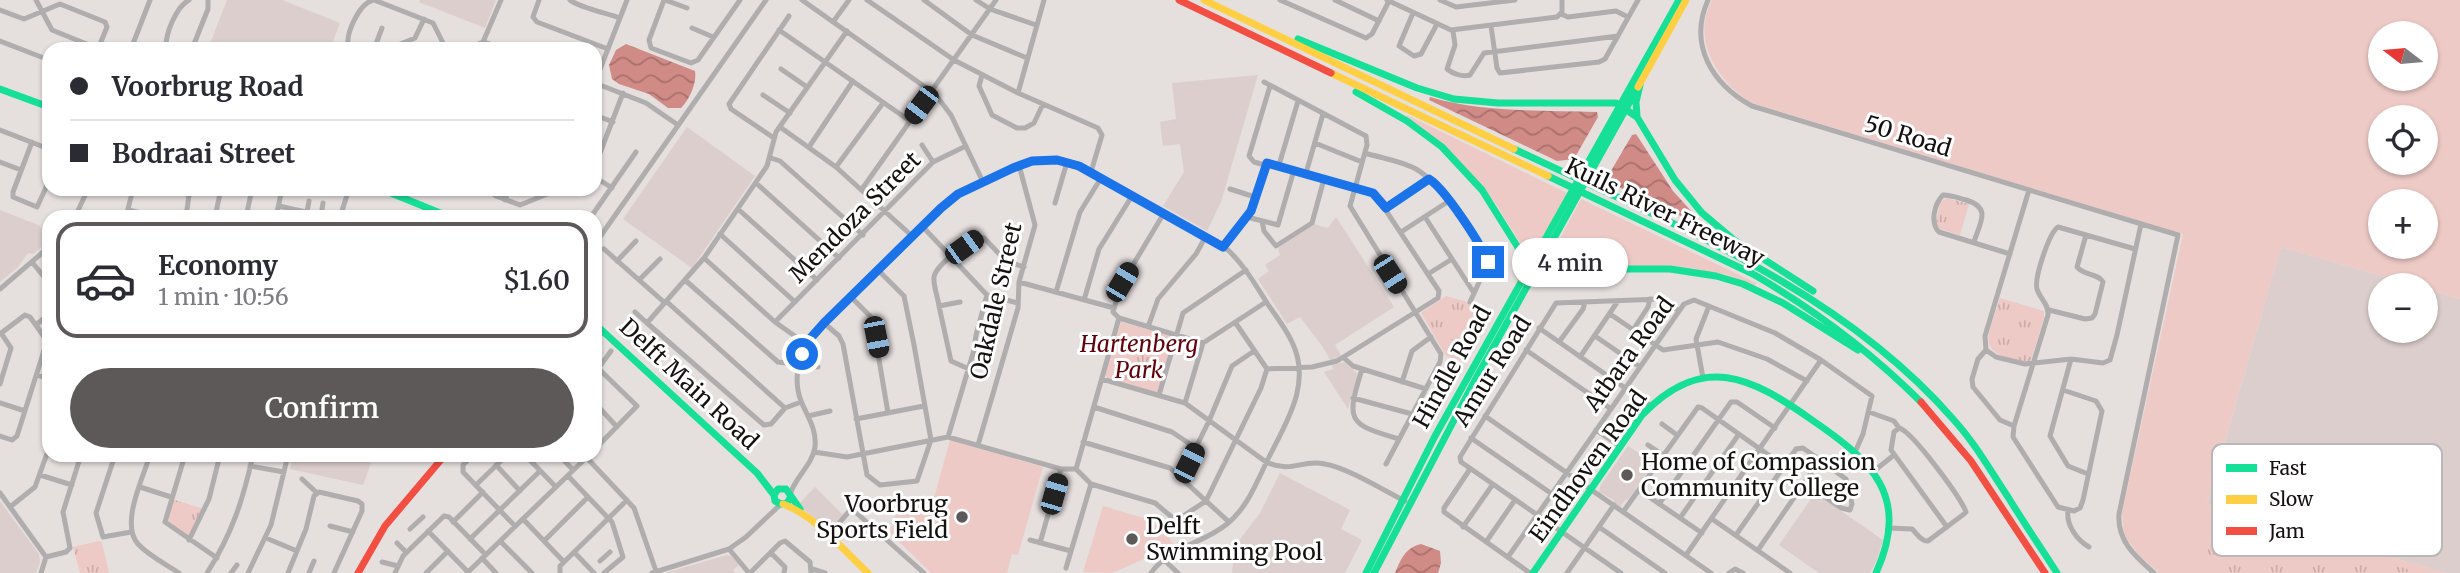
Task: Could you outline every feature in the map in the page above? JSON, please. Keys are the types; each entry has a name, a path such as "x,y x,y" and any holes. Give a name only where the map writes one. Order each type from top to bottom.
{"main road":[{"name":"Kuils River Freeway","path":"1179,0 1753,274 1816,312 1860,344 1932,414 1970,461 2045,573"},
{"name":"Kuils River Freeway","path":"1204,0 1762,269 1822,304 1866,335 1928,391 1981,453 2057,573"},
{"name":"Hindle Road","path":"1366,573 1623,107 1679,0"},
{"name":"Hindle Road","path":"1623,107 1640,85 1686,0"},
{"path":"1267,31 1293,37 1417,88 1454,99 1498,103 1608,101 1637,117"},
{"path":"1272,45 1294,61 1396,114 1442,147 1482,190 1522,254 1535,264 1548,270 1670,269 1716,276 1743,284 1783,303 1877,360"},
{"path":"1640,85 1635,107 1637,117 1675,180 1709,221 1844,313 1859,325 1866,335"},
{"path":"0,89 42,104"},
{"path":"398,196 433,210"},
{"path":"1522,254 1522,279"},
{"name":"Hindle Road","path":"1374,573 1436,436 1522,279 1535,264"},
{"name":"Delft Main Road","path":"602,330 757,473 790,496"},
{"name":"Eindhoven Road","path":"1532,573 1651,406 1674,388 1703,378 1729,377 1749,381 1769,390 1856,450 1874,471 1886,499 1889,528 1886,551 1877,572"},
{"path":"358,573 365,556 379,536 439,462"},
{"name":"Delft Main Road","path":"757,473 782,504"},
{"path":"774,497 782,488"},
{"path":"782,504 790,496 809,520"},
{"path":"782,504 790,506 809,520 868,573"}],"street":[{"path":"36,0 52,30 82,42"},
{"path":"134,42 150,0"},
{"path":"166,42 179,8 190,0"},
{"path":"195,42 208,9 208,0"},
{"path":"348,42 360,9 374,0 424,19 436,28 443,42"},
{"path":"483,42 501,0"},
{"path":"539,0 533,17 537,22 590,42"},
{"path":"570,0 580,6 620,18"},
{"path":"602,65 627,0"},
{"path":"687,8 664,0 649,40 651,48 692,63 698,60 740,0"},
{"path":"602,234 766,0"},
{"path":"802,0 932,91 950,113 983,182"},
{"path":"833,22 849,0"},
{"path":"867,0 954,60 1018,93 1100,129 1102,135 1091,172"},
{"path":"924,0 972,35 1027,58"},
{"path":"976,0 990,9 1037,25"},
{"path":"862,189 996,0"},
{"path":"1018,93 1044,0"},
{"path":"1280,0 1364,37 1370,37 1388,1 1453,31 1557,17 1561,14"},
{"path":"1335,0 1379,21"},
{"path":"1440,0 1456,7 1515,0"},
{"path":"1561,14 1562,0"},
{"path":"1492,26 1497,68 1502,74 1603,61 1638,0"},
{"name":"50 Road","path":"1708,0 1699,28 1704,53 1716,76 1740,100 1757,108 2178,235 2119,513 2122,539 2154,573"},
{"path":"0,10 24,19 60,4 105,22 107,30 102,42"},
{"path":"1561,14 1568,17 1617,11 1628,17"},
{"path":"1413,13 1399,46 1414,56 1421,54 1437,24"},
{"path":"774,138 731,109 729,104 789,16"},
{"path":"405,42 415,38 424,19"},
{"path":"377,42 382,27"},
{"path":"692,28 713,37"},
{"path":"779,30 910,121"},
{"path":"647,323 704,258 756,183 771,158 774,138 780,127 847,31"},
{"path":"1453,31 1455,45 1448,70 1455,74 1470,75 1480,56 1494,51 1618,36"},
{"path":"0,41 42,57"},
{"path":"602,47 608,49"},
{"path":"781,69 807,88"},
{"path":"982,75 979,86 992,115 1017,128 1025,128 1034,123 1043,104"},
{"path":"809,147 853,81"},
{"path":"1264,82 1366,136 1365,153 1350,203 1351,208 1442,358 1386,464"},
{"path":"602,86 657,109 678,125"},
{"path":"1267,369 1300,368 1344,358 1438,296 1439,291 1375,194 1279,165 1265,165 1251,160 1270,86"},
{"path":"602,149 623,93"},
{"path":"763,95 790,113"},
{"path":"1279,165 1298,101"},
{"path":"836,167 883,103"},
{"path":"1306,173 1323,114"},
{"path":"602,118 613,122"},
{"path":"780,127 836,167 912,236"},
{"path":"0,130 42,146"},
{"path":"32,142 12,196 15,200 34,207 40,204 43,196"},
{"path":"1315,143 1362,162"},
{"path":"922,145 933,162"},
{"name":"Mendoza Street","path":"775,322 887,212 933,162 966,146"},
{"path":"596,210 636,152"},
{"path":"1365,153 1411,167 1439,187 1488,261 1470,302"},
{"path":"771,158 780,161 863,235"},
{"path":"790,496 814,452 815,435 801,401 798,384 799,365 806,344 824,323 951,200 1019,165 1040,160 1067,162 1091,172 1223,247 1246,270 1291,338 1300,368 1294,404 1248,501 1229,522 1214,533 1175,551 1163,559 1151,573"},
{"path":"0,162 21,170"},
{"path":"1055,203 1067,162"},
{"name":"Oakdale Street","path":"978,445 1018,303 1019,282 1035,221 1019,165"},
{"path":"1223,247 1247,217 1265,165"},
{"path":"1247,217 1278,225 1294,170"},
{"path":"1056,292 1080,212 1101,178"},
{"path":"1262,221 1263,229 1275,246 1312,223 1324,178"},
{"path":"1386,208 1429,179"},
{"path":"602,182 612,188"},
{"path":"756,183 839,258"},
{"path":"1230,189 1255,197"},
{"path":"2014,426 2000,420 1973,387 1972,379 1978,359 1986,350 1985,336 2029,190"},
{"path":"1974,242 1983,214 1980,205 1943,195 1938,200 1934,227 1939,232 2010,254"},
{"path":"278,210 281,196"},
{"path":"499,196 515,204 525,204 544,196"},
{"path":"505,200 506,196"},
{"path":"1084,300 1099,249 1132,196"},
{"path":"294,209 296,199"},
{"path":"307,210 309,201"},
{"path":"1401,232 1448,201"},
{"path":"322,210 323,203"},
{"path":"279,206 298,210"},
{"path":"738,209 817,280"},
{"path":"1164,213 1121,285 1114,315 1203,343"},
{"path":"1425,217 1474,293"},
{"path":"1986,350 1996,357 2033,365 2071,359 2103,363 2112,356 2141,224"},
{"path":"922,226 988,295 1018,303"},
{"path":"2086,235 2077,267 2103,282 2095,314 2092,318 2085,319 2049,310 2038,292 2037,281 2055,228 2061,227 2135,249"},
{"path":"720,234 795,302"},
{"path":"1148,327 1158,299 1196,254 1206,236"},
{"path":"969,369 951,361 934,276 951,256 981,237 1006,261 1024,267"},
{"path":"617,261 636,241"},
{"path":"604,249 785,408"},
{"path":"0,289 42,253"},
{"path":"704,258 775,322 806,344"},
{"path":"639,281 660,259"},
{"path":"1428,274 1452,259"},
{"path":"32,262 42,274"},
{"path":"824,323 842,340 867,475 877,485 914,482 920,477 931,440 904,296 878,270"},
{"path":"1159,396 1185,311 1246,270"},
{"path":"685,280 778,362 818,367"},
{"path":"1019,282 1114,308"},
{"path":"948,437 988,295"},
{"path":"851,297 872,318 888,413"},
{"path":"1633,330 1650,299"},
{"name":"Amur Road","path":"1471,469 1461,462 1460,457 1556,303 1650,299 1664,300 1679,311"},
{"name":"Atbara Road","path":"1508,558 1679,311 1691,300 1775,333 1821,360 1870,394 1872,398 1869,412"},
{"path":"1580,357 1618,301"},
{"path":"939,306 960,302"},
{"path":"1185,403 1203,343 1266,302"},
{"path":"1559,342 1583,309 1585,302"},
{"path":"1703,378 1697,336 1709,306"},
{"path":"2049,310 2014,426 2014,441 2055,503 2068,511 2077,510 2081,505 2101,407 2093,400 2063,390"},
{"path":"635,312 762,425 771,424 785,408 801,401"},
{"path":"1610,314 1665,351 1713,342 1723,344 1767,359 1807,381"},
{"path":"0,384 11,348 0,334 22,315 28,316 42,333"},
{"path":"1076,469 1119,318"},
{"path":"36,325 42,319"},
{"path":"1236,322 1267,369"},
{"path":"1539,328 1651,406"},
{"path":"1595,336 1640,367"},
{"path":"1402,382 1412,351 1431,337"},
{"path":"1526,350 1611,409"},
{"path":"602,362 611,351"},
{"path":"1181,477 1209,421 1231,366 1254,351"},
{"path":"0,436 11,440 16,438 42,357"},
{"path":"1344,358 1353,366 1426,389"},
{"path":"2071,359 2050,436 2068,466 2088,474"},
{"path":"1686,555 1821,360"},
{"path":"814,452 841,457 948,437 1061,469 1076,469 1091,484 1155,503 1175,519 1206,501 1261,388 1267,369"},
{"path":"1362,369 1352,410 1363,428 1399,439"},
{"path":"602,372 637,404 636,410 602,442"},
{"path":"37,374 42,376"},
{"path":"1102,379 1185,403 1266,462 1285,468 1316,463 1331,465 1407,501"},
{"path":"1353,398 1412,414"},
{"path":"1659,504 1730,403 1735,401 1775,428"},
{"path":"0,403 25,411"},
{"path":"856,419 924,406"},
{"path":"1094,407 1172,432 1196,448"},
{"path":"1623,512 1698,407 1784,466"},
{"path":"808,416 830,411"},
{"path":"602,412 618,427"},
{"path":"1856,450 1869,412 1894,421 1915,441 1965,508 1964,514 1926,542 1912,529 1889,528"},
{"path":"1485,416 1711,573"},
{"path":"1662,424 1677,435"},
{"path":"1899,428 1894,432 1890,445 1894,455 1947,527"},
{"path":"1596,430 1621,447"},
{"path":"1680,519 1739,434"},
{"path":"1471,438 1552,494"},
{"path":"1083,442 1161,464 1181,477 1229,522"},
{"path":"1648,444 1663,455"},
{"path":"1736,535 1799,448 1846,479 1852,505 1850,510 1844,510 1805,482"},
{"path":"1874,471 1894,455"},
{"path":"1758,550 1820,460"},
{"path":"10,507 33,489 44,462"},
{"path":"46,557 66,552 70,548 63,514 79,462"},
{"path":"113,462 96,517 103,537 131,532"},
{"path":"148,462 131,518 131,532 140,546 179,573"},
{"path":"183,462 165,522 217,558"},
{"path":"189,540 209,499 218,462"},
{"path":"207,573 237,517 251,462"},
{"path":"247,573 266,538 286,462"},
{"path":"466,462 462,469 515,526"},
{"path":"476,485 500,462"},
{"path":"532,462 556,488"},
{"path":"566,462 573,470"},
{"path":"417,522 468,572 582,462"},
{"path":"593,462 634,508 654,572 729,548 782,504"},
{"path":"250,466 284,472"},
{"path":"496,466 520,491"},
{"path":"1040,543 1061,469"},
{"path":"1532,573 1445,514 1443,509 1471,469 1620,573"},
{"path":"782,488 805,470"},
{"path":"470,539 540,471"},
{"path":"40,475 72,485"},
{"path":"568,476 614,526 623,552 621,559 604,573"},
{"path":"302,479 317,493 360,502 362,511 334,573"},
{"path":"1066,568 1091,484"},
{"path":"1463,527 1493,484"},
{"path":"140,487 171,497"},
{"path":"1639,490 1702,533"},
{"path":"453,522 483,492"},
{"path":"288,573 317,493"},
{"path":"0,494 46,557"},
{"path":"544,541 588,497"},
{"path":"760,523 772,507 774,497"},
{"path":"560,573 560,566 627,500"},
{"path":"1486,542 1515,500"},
{"path":"828,536 858,501"},
{"path":"1576,573 1569,571 1614,506"},
{"path":"852,509 924,573"},
{"path":"2068,511 2068,522 2078,539 2089,547"},
{"path":"382,562 397,570 406,552 444,516 448,516 496,573"},
{"path":"410,529 423,517"},
{"path":"523,519 564,562"},
{"path":"1712,519 1790,573"},
{"path":"330,526 353,531"},
{"path":"1599,527 1665,573"},
{"path":"266,538 297,551"},
{"path":"1030,540 1071,551"},
{"path":"500,541 532,573"},
{"path":"729,548 750,573 782,542 787,542 810,562 811,571 825,573"},
{"path":"397,543 406,552"},
{"path":"426,573 448,551"},
{"path":"574,552 594,573"},
{"path":"771,553 784,565 784,573"},
{"path":"600,562 608,554 614,565"},
{"path":"41,573 46,557"},
{"path":"1163,559 1178,573"},
{"path":"314,561 309,572 317,573"},
{"path":"231,573 237,565"},
{"path":"1695,573 1700,565"},
{"path":"164,573 169,566"},
{"path":"1729,573 1735,569 1743,573"}],"shaded area":[{"path":"227,0 282,0 340,23 333,42 211,42"},
{"path":"496,0 485,28 419,2"},
{"path":"1258,75 1221,202 1207,231 1163,206 1184,172 1180,144 1163,146 1160,122 1176,119 1172,83"},
{"path":"687,127 755,176 692,268 623,219"},
{"path":"0,210 38,225 42,229 42,247 33,254 28,253 18,267 0,282"},
{"path":"1336,217 1394,307 1335,345 1342,357 1330,360 1300,317 1287,324 1258,279 1269,271 1265,265 1280,255 1278,248 1314,224 1328,228"},
{"path":"2281,247 2371,273 2368,273 2368,343 2438,343 2438,293 2460,299 2460,573 2446,573 2387,556 2442,556 2442,444 2224,444"},
{"path":"1344,362 1358,374 1348,409 1324,372 1333,369 1332,365"},
{"name":"Home of Compassion Community College","path":"1628,446 1654,463 1620,507 1614,500 1599,492 1600,486"},
{"path":"292,462 371,462 363,485 290,469"},
{"path":"1280,473 1350,510 1341,529 1362,540 1345,573 1232,573 1235,546 1260,513"},
{"path":"815,487 844,516 830,531 798,505"},
{"path":"2212,487 2212,505 2207,504"},
{"path":"1815,493 1883,540 1870,573 1819,573 1779,545"},
{"path":"0,501 39,554 40,562 36,573 0,573"},
{"path":"727,555 739,565 733,570 735,573 665,573"}],"green space":[{"path":"1712,0 2460,0 2460,299 2438,293 2438,273 2371,273 2281,247 2224,444 2212,444 2212,486 2207,503 2212,504 2212,556 2388,556 2446,573 2159,573 2140,556 2124,536 2122,513 2183,234 1752,103 1739,94 1718,71 1706,44 1706,15"},
{"path":"1407,115 1567,193 1534,252 1527,254 1494,201 1406,117"},
{"path":"1947,198 1969,204 1960,235 1940,229 1936,223 1940,202"},
{"path":"1581,199 1756,283 1755,286 1725,274 1546,265"},
{"path":"1446,296 1471,303 1469,308 1473,309 1475,305 1488,312 1463,361 1446,356 1421,313"},
{"path":"2000,298 2044,311 2031,360 2028,362 1999,354 1989,343 1991,325"},
{"name":"Hartenberg Park","path":"1121,322 1173,338 1156,393 1107,378 1105,375"},
{"name":"Voorbrug Sports Field","path":"950,440 1043,467 1018,555 1012,554 1007,573 931,573 890,533 899,502 934,498"},
{"path":"172,499 204,509 191,534 188,535 168,523"},
{"name":"Delft Swimming Pool","path":"1103,506 1150,520 1163,532 1165,530 1174,546 1112,573 1083,572"},
{"path":"2212,533 2212,556 2366,556 2420,573 2200,573"},
{"path":"99,541 102,543 109,573 80,573 73,547"}],"water":[{"path":"626,44 695,71 692,91 681,108 668,108 649,94 612,79 609,65 616,50"},
{"path":"1430,97 1492,108 1597,112 1598,117 1574,159 1557,161 1429,100"},
{"path":"1636,134 1673,191 1702,226 1610,183 1607,179 1632,135"},
{"path":"1421,544 1440,551 1438,573 1395,573 1407,551"}],"traffic: fast":[{"path":"1366,573 1435,436 1679,0"},
{"path":"1298,39 1417,88 1454,99 1498,103 1616,103 1637,117 1675,180 1702,213 1734,240 1813,291"},
{"path":"1637,117 1636,102 1640,85"},
{"path":"1374,573 1475,380 1638,87"},
{"path":"0,89 42,104"},
{"path":"1356,92 1407,121 1442,147 1482,190 1522,254 1543,269 1670,269 1716,276 1743,284 1783,303 1858,350"},
{"path":"1514,149 1691,232 1748,262 1804,295 1858,332 1907,373 1961,428 2057,573"},
{"path":"1548,176 1753,274 1820,317 1862,349 1921,402"},
{"path":"398,196 433,210"},
{"path":"602,330 757,473 774,495"},
{"path":"1533,573 1642,415 1664,395 1686,383 1707,378 1727,378 1768,392 1833,435 1868,466 1880,483 1887,502 1889,522 1886,546 1876,573"},
{"path":"790,498 787,503 781,504 775,501 774,495 778,489 786,489 800,509"}],"traffic: slow":[{"path":"1204,0 1514,149"},
{"path":"1638,87 1686,0"},
{"path":"1331,73 1548,176"},
{"path":"1522,254 1522,279"},
{"path":"783,504 818,525 868,573"}],"traffic: jam":[{"path":"1179,0 1331,73"},
{"path":"1921,402 1971,461 2045,573"},
{"path":"358,573 385,526 439,462"}],"place":[{"name":"Home of Compassion Community College","path":"1627,475"},
{"name":"Voorbrug Sports Field","path":"962,517"},
{"name":"Delft Swimming Pool","path":"1132,539"}],"route":[{"path":"802,354 808,341 824,323 948,201 1013,168 1040,160 1057,160 1079,166 1223,247 1251,211 1267,163 1373,193 1386,208 1429,179 1439,187 1488,262"}]}
